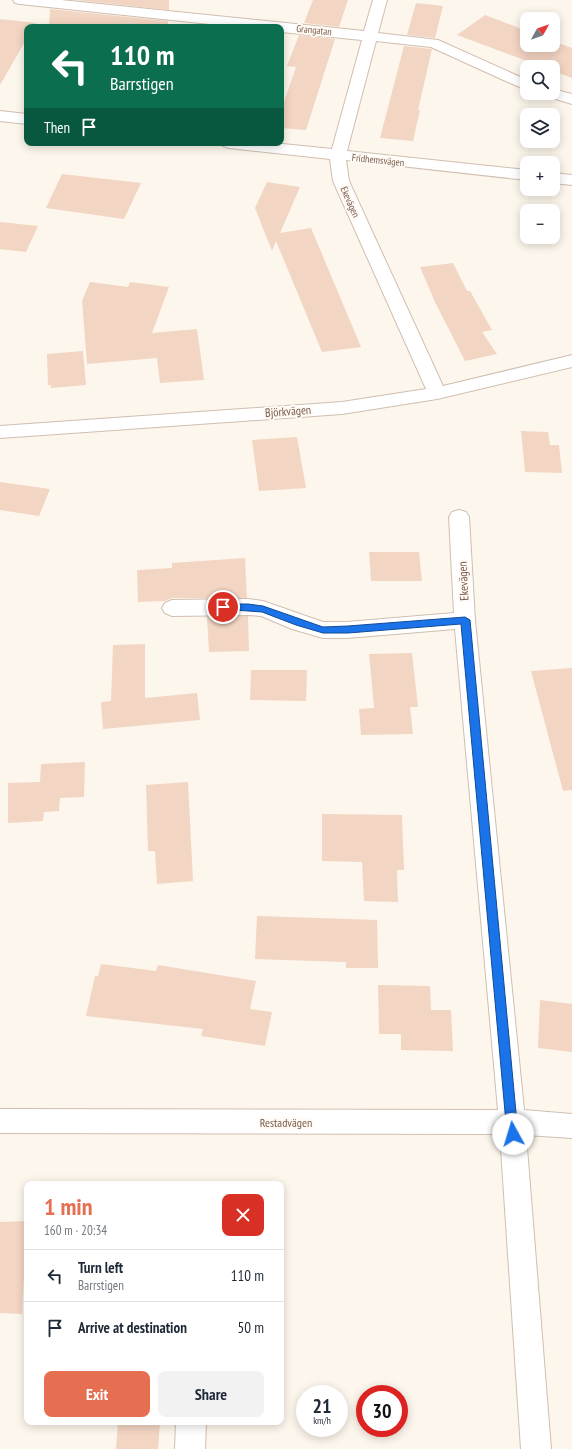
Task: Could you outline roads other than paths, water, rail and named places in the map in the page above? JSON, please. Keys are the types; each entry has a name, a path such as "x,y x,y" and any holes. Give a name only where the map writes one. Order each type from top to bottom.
{"street":[{"name":"Grangatan","path":"20,0 253,24"},
{"name":"Ekevägen","path":"380,0 369,36 338,156 341,181 437,394"},
{"name":"Grangatan","path":"284,27 433,43 453,49 520,82"},
{"path":"560,96 572,99"},
{"path":"0,116 24,119"},
{"name":"Fridhemsvägen","path":"254,146 520,174"},
{"path":"560,179 572,180"},
{"name":"Björkvägen","path":"0,432 342,408 437,394 572,361"},
{"name":"Ekevägen","path":"460,518 465,620 511,1122 536,1449"},
{"path":"172,608 210,607 263,609 299,623 323,630 348,630 465,620"},
{"name":"Restadvägen","path":"0,1121 511,1122 572,1126"},
{"path":"190,1449 191,1425"}]}
